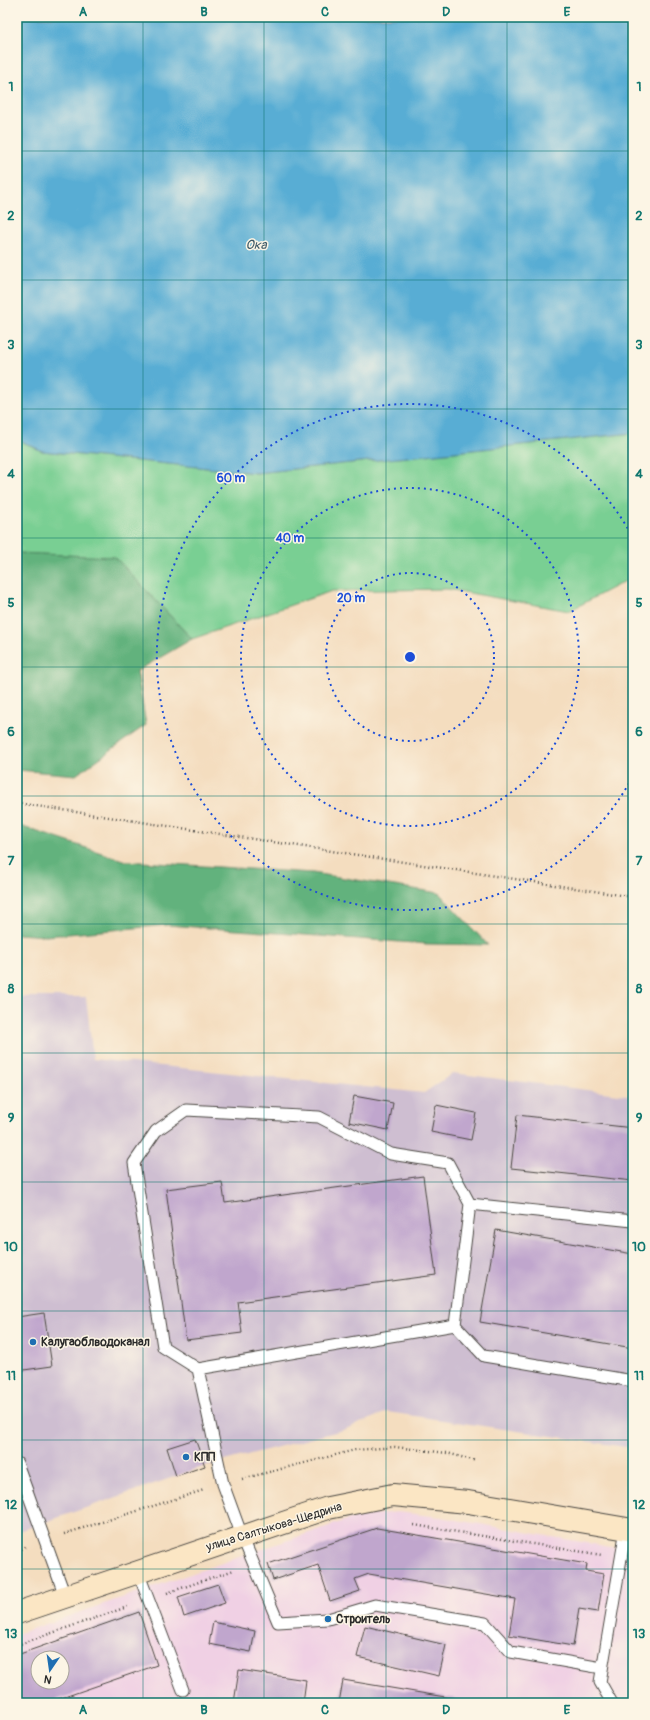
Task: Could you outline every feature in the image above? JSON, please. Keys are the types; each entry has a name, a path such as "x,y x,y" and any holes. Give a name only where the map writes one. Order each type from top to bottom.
{"main road":[{"name":"улица Салтыкова-Щедрина","path":"17,1613 328,1508 393,1495 468,1502 629,1529"}],"lane":[{"path":"186,1110 320,1117 391,1154 448,1163 470,1204 455,1325 198,1369 163,1347 134,1163 156,1131 186,1110"},
{"path":"470,1204 633,1221"},
{"path":"455,1325 484,1356 633,1381"},
{"path":"198,1369 223,1484 242,1536 278,1622 328,1619 375,1606 485,1622 511,1652 602,1668"},
{"path":"17,1463 65,1596"},
{"path":"612,1703 600,1682 620,1558 629,1529"},
{"path":"138,1572 183,1690"}],"path":[{"path":"17,803 633,897"},
{"path":"410,1524 620,1558"},
{"path":"17,1645 254,1562"}],"shaded area":[{"path":"17,997 86,997 93,1059 424,1093 453,1073 633,1096 633,1448 387,1412 343,1430 205,1466 17,1532"},
{"path":"397,1512 440,1517 633,1551 633,1703 17,1703 17,1634 355,1517"}],"green space":[{"path":"633,433 633,577 569,611 447,589 332,591 192,639 115,558 17,553 17,439 42,451 256,473"},
{"path":"17,553 115,557 192,639 137,671 146,725 76,775 17,770"},
{"path":"17,825 126,861 313,873 439,893 488,945 427,944 168,925 46,936 17,934"}],"water":[{"name":"Ока","path":"17,17 633,17 633,433 256,473 42,451 17,439"}],"building":[{"path":"354,1096 393,1103 388,1130 349,1122"},
{"path":"436,1105 476,1113 471,1140 431,1132"},
{"path":"517,1115 633,1128 633,1181 511,1168"},
{"path":"423,1176 436,1275 238,1302 242,1333 186,1340 166,1189 222,1182 225,1203"},
{"path":"496,1230 633,1254 633,1348 480,1322"},
{"name":"Калугаоблводоканал","path":"44,1313 52,1366 17,1371 17,1317"},
{"name":"КПП","path":"195,1439 205,1466 176,1476 167,1448"},
{"path":"377,1528 587,1564 586,1571 604,1574 598,1612 579,1609 573,1646 509,1635 515,1599 369,1574 355,1579 360,1591 330,1601 318,1565 273,1580 268,1564"},
{"path":"218,1584 225,1603 184,1617 178,1597"},
{"path":"139,1612 157,1665 47,1703 17,1703 17,1655 30,1650 30,1690 70,1690 70,1650 31,1650"},
{"path":"213,1622 255,1631 251,1652 209,1644"},
{"path":"365,1626 446,1645 439,1676 357,1657"},
{"path":"239,1670 306,1680 303,1703 234,1703"},
{"path":"343,1680 475,1702 475,1703 339,1703"}],"place":[{"name":"Калугаоблводоканал","path":"33,1342"},
{"name":"КПП","path":"186,1457"},
{"name":"Строитель","path":"328,1619"}]}
